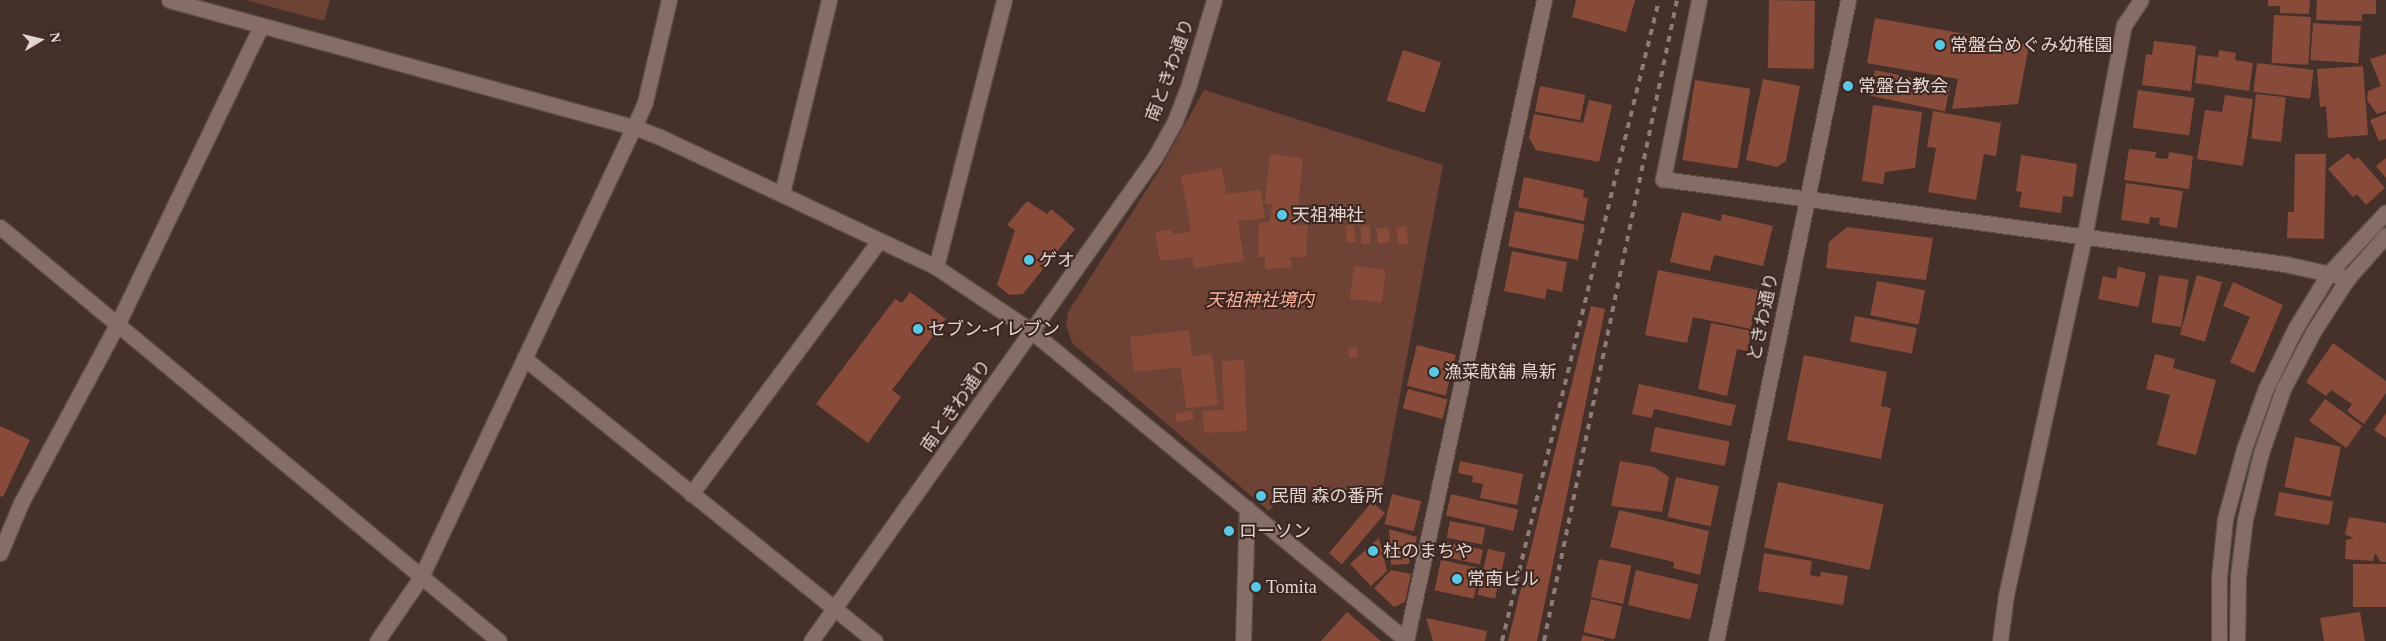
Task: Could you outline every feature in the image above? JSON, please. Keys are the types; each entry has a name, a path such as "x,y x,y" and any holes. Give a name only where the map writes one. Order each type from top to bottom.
{"street":[{"path":"169,0 634,127 782,193 936,267 1030,330 1406,640 1544,0"},
{"path":"376,641 421,577 634,127 645,102 669,0"},
{"path":"782,193 829,0"},
{"path":"936,267 1004,0"},
{"name":"南ときわ通り","path":"811,641 1030,330 1155,157 1175,121 1189,84 1214,0"},
{"path":"1699,0 1663,179 2329,273 2348,278"},
{"name":"ときわ通り","path":"1716,641 1848,0"},
{"path":"2000,641 2012,567 2084,238 2124,25 2141,0"},
{"path":"0,553 22,503 118,323 261,26"},
{"path":"2219,641 2219,577 2225,519 2244,449 2266,388 2295,329 2329,273 2386,212"},
{"path":"0,226 499,641"},
{"path":"2237,641 2238,576 2245,520 2261,453 2283,389 2313,332 2348,278 2386,235"},
{"path":"691,494 879,240"},
{"path":"524,358 833,610 875,641"},
{"path":"1243,641 1247,508"}],"green space":[{"path":"246,0 330,0 324,21"},
{"name":"天祖神社境内","path":"1204,90 1443,165 1381,496 1287,488 1269,511 1073,344 1066,326 1068,312 1160,169"}],"building":[{"path":"1576,0 1635,0 1626,32 1572,17"},
{"path":"1769,0 1815,1 1814,69 1768,68"},
{"path":"2268,0 2310,0 2309,14 2280,13 2280,6 2268,6"},
{"path":"2317,0 2376,0 2376,14 2362,14 2362,21 2316,20"},
{"path":"2274,15 2311,17 2308,65 2271,63"},
{"path":"1875,18 2029,45 2018,104 1952,109 1958,79 1867,63"},
{"path":"2313,23 2361,26 2358,63 2310,60"},
{"path":"2154,41 2196,46 2191,91 2142,85 2146,54 2152,55"},
{"path":"1403,50 1441,62 1425,113 1387,100"},
{"path":"2219,50 2236,53 2235,60 2253,63 2249,91 2195,83 2198,55 2218,57"},
{"path":"2386,54 2386,111 2377,114 2367,100 2368,91 2381,86 2370,59"},
{"path":"2257,63 2314,70 2310,99 2253,92"},
{"path":"2363,66 2368,135 2328,138 2326,106 2320,107 2317,69"},
{"path":"1875,70 1950,86 1945,111 1870,95"},
{"path":"1763,79 1800,86 1786,161 1777,167 1746,160"},
{"path":"1695,80 1750,89 1738,169 1682,160"},
{"path":"1540,86 1585,95 1580,120 1535,112"},
{"path":"2138,90 2194,98 2189,136 2133,128"},
{"path":"2256,94 2286,97 2281,142 2251,139"},
{"path":"2225,95 2253,99 2243,166 2197,159 2205,110 2222,112"},
{"path":"1589,100 1612,105 1599,162 1536,150 1529,138 1534,114 1583,123"},
{"path":"1873,105 1922,112 1915,168 1885,172 1883,184 1862,181"},
{"path":"1933,111 2001,123 1996,156 1984,154 1976,200 1928,192 1936,148 1927,147"},
{"path":"2386,114 2386,139 2379,141 2370,120"},
{"path":"2129,149 2156,152 2155,158 2168,159 2169,152 2193,156 2189,189 2124,180"},
{"path":"2348,153 2354,160 2358,157 2385,188 2366,205 2357,194 2353,197 2328,169"},
{"name":"天祖神社","path":"1270,154 1303,158 1298,207 1291,206 1295,225 1308,225 1306,257 1290,257 1292,267 1265,269 1265,257 1258,257 1259,223 1270,222 1272,205 1265,204"},
{"path":"2295,154 2326,154 2324,239 2287,238 2288,212 2294,212"},
{"path":"2021,155 2077,164 2073,197 2063,196 2061,213 2019,207 2022,192 2016,191"},
{"path":"2386,158 2386,178 2376,166"},
{"path":"1222,168 1226,194 1261,190 1265,218 1238,221 1244,261 1194,268 1192,257 1160,261 1155,232 1172,229 1172,235 1191,231 1181,176"},
{"path":"1524,177 1584,190 1583,197 1588,198 1584,221 1518,207"},
{"path":"2126,183 2183,191 2177,228 2159,225 2160,218 2150,217 2149,224 2121,220"},
{"path":"1027,201 1047,214 1051,209 1075,229 1023,294 1009,295 997,285 1015,230 1007,225"},
{"path":"1515,211 1585,225 1578,260 1508,246"},
{"path":"1682,212 1721,221 1722,214 1773,226 1763,266 1714,255 1710,271 1670,262"},
{"path":"1354,225 1356,242 1347,243 1345,226"},
{"path":"1361,226 1370,226 1370,244 1361,244"},
{"path":"1406,226 1409,244 1399,245 1396,228"},
{"path":"1388,227 1390,242 1378,244 1376,229"},
{"path":"1847,227 1933,238 1926,280 1826,268 1829,242"},
{"path":"1512,251 1567,262 1562,292 1547,289 1545,299 1504,291"},
{"path":"1354,266 1386,270 1382,303 1350,299"},
{"path":"2118,267 2146,273 2138,307 2098,299 2103,276 2116,279"},
{"path":"1658,270 1758,290 1751,329 1693,317 1687,343 1645,335"},
{"path":"2159,275 2189,280 2181,327 2151,322"},
{"path":"2197,275 2222,282 2205,342 2180,335"},
{"path":"1877,281 1925,290 1918,325 1870,315"},
{"path":"2233,282 2283,305 2254,373 2230,362 2250,317 2223,306"},
{"path":"910,292 946,319 892,390 901,397 868,443 816,404 895,299 902,303"},
{"path":"1591,306 1605,309 1537,641 1508,641"},
{"path":"1855,316 1917,328 1912,354 1850,342"},
{"path":"1711,323 1752,331 1747,351 1737,349 1727,396 1698,389"},
{"path":"1189,330 1192,356 1212,353 1218,405 1186,408 1181,367 1134,372 1130,337"},
{"path":"2333,343 2386,381 2386,393 2364,424 2347,411 2352,404 2331,390 2326,396 2306,382"},
{"path":"1417,345 1456,355 1446,395 1407,386"},
{"path":"1357,348 1358,357 1349,358 1348,349"},
{"path":"2155,354 2175,359 2173,368 2216,380 2196,455 2157,445 2170,395 2146,389"},
{"path":"1804,355 1887,372 1881,406 1891,408 1881,459 1787,440"},
{"path":"1244,360 1247,431 1204,433 1203,411 1224,410 1222,361"},
{"path":"1639,384 1736,405 1731,426 1654,409 1652,418 1632,414"},
{"path":"1408,389 1448,400 1442,419 1403,408"},
{"path":"2325,399 2362,426 2346,448 2309,421"},
{"path":"1192,410 1194,419 1176,423 1174,414"},
{"path":"2386,413 2386,438 2374,430"},
{"path":"0,426 30,440 3,497 0,496"},
{"path":"1655,427 1730,442 1725,466 1650,452"},
{"path":"2295,437 2341,447 2330,497 2284,487"},
{"path":"1460,461 1523,474 1517,505 1480,498 1483,484 1472,482 1473,476 1458,473"},
{"path":"1620,461 1654,467 1669,477 1662,512 1611,506"},
{"path":"1676,477 1719,486 1711,526 1667,517"},
{"path":"1778,482 1884,504 1870,570 1764,548"},
{"path":"2279,492 2333,502 2329,525 2275,516"},
{"path":"1392,494 1421,501 1414,531 1385,524"},
{"path":"1451,494 1518,510 1513,531 1446,515"},
{"path":"1372,502 1385,513 1342,564 1329,553"},
{"path":"1619,510 1709,531 1700,575 1673,568 1674,562 1610,547"},
{"path":"2349,517 2386,523 2386,562 2381,562 2375,553 2373,561 2345,559 2346,540 2353,538 2345,534"},
{"path":"1450,521 1485,528 1482,545 1447,538"},
{"path":"1389,529 1417,537 1409,564 1391,565"},
{"name":"杜のまちや","path":"1379,538 1387,571 1371,586 1350,564"},
{"path":"1442,541 1483,550 1480,564 1439,556"},
{"path":"1488,549 1506,553 1495,599 1477,595"},
{"path":"1764,553 1812,561 1810,575 1820,577 1821,572 1848,576 1843,605 1758,591"},
{"path":"1599,559 1631,566 1623,604 1591,597"},
{"name":"常南ビル","path":"1441,560 1480,568 1474,599 1435,590"},
{"path":"2353,564 2386,564 2386,607 2353,607"},
{"path":"1391,570 1411,574 1405,602 1394,607 1374,588"},
{"path":"1636,570 1698,584 1690,619 1628,605"},
{"path":"1591,599 1622,606 1615,639 1583,632"},
{"path":"1347,612 1381,641 1321,641"},
{"path":"2360,612 2365,641 2324,641 2320,618"},
{"path":"1426,618 1487,631 1485,641 1433,641"},
{"path":"1583,635 1604,640 1604,641 1581,641"}],"railway":[{"path":"1502,641 1659,0"},
{"path":"1544,641 1677,0"}],"place":[{"name":"常盤台めぐみ幼稚園","path":"1940,45"},
{"name":"常盤台教会","path":"1848,86"},
{"name":"天祖神社","path":"1282,215"},
{"name":"ゲオ","path":"1029,260"},
{"name":"セブン-イレブン","path":"918,329"},
{"name":"漁菜献舗 鳥新","path":"1434,372"},
{"name":"民間 森の番所","path":"1261,496"},
{"name":"ローソン","path":"1229,531"},
{"name":"杜のまちや","path":"1373,551"},
{"name":"常南ビル","path":"1457,579"},
{"name":"Tomita","path":"1256,587"}]}
